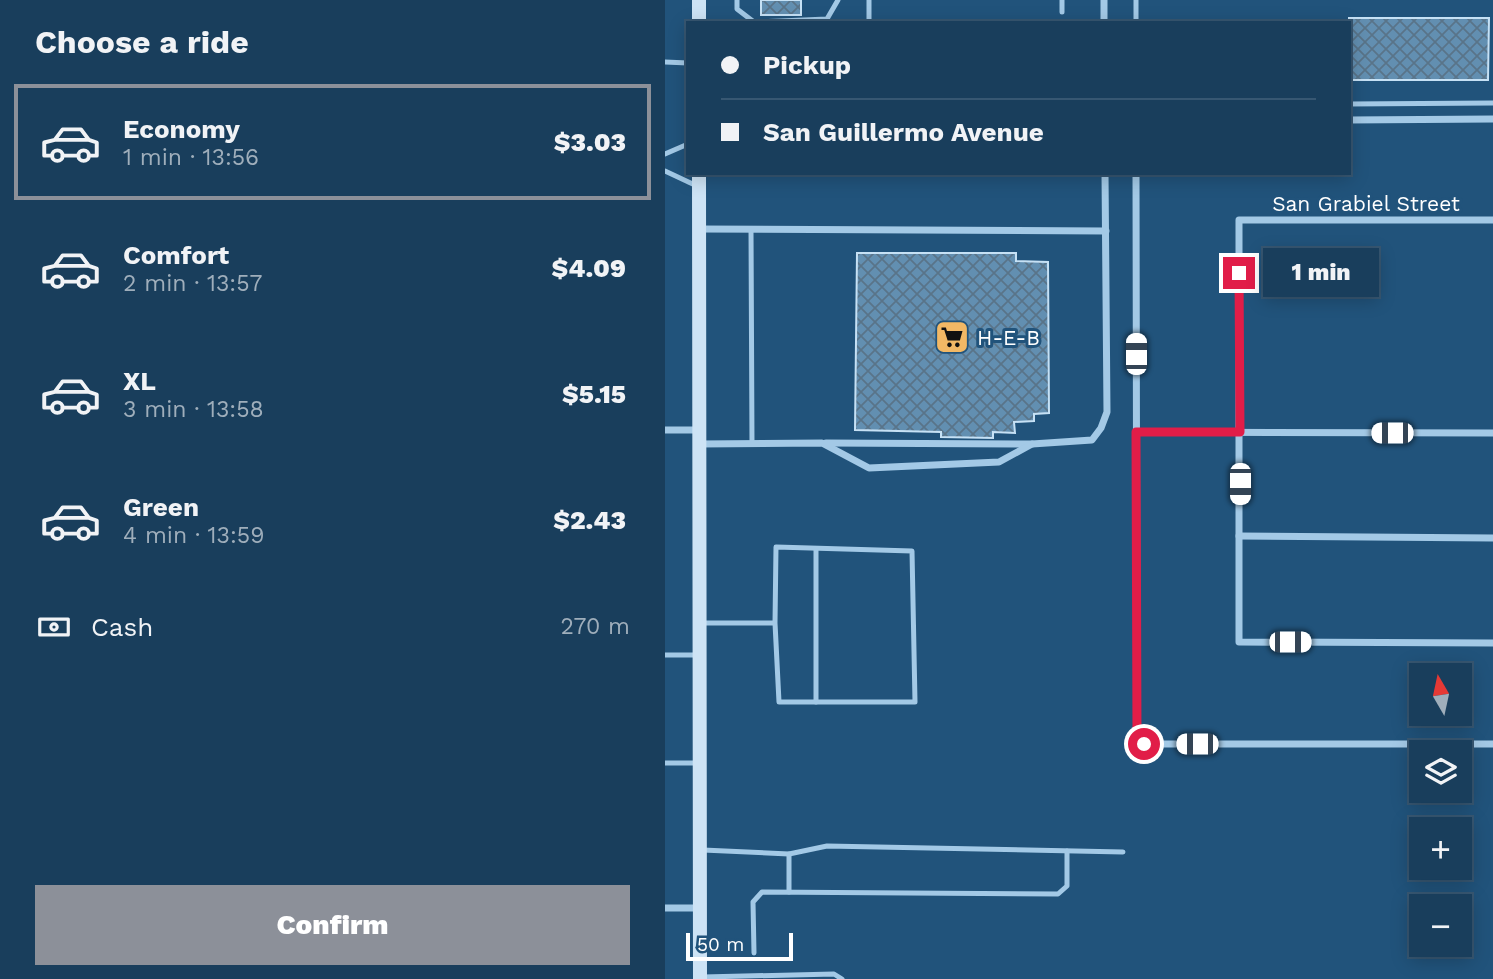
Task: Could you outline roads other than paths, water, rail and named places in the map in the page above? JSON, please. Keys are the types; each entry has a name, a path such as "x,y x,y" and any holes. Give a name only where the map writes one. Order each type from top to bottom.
{"main road":[{"path":"699,0 699,21"},
{"path":"699,180 700,978"}],"street":[{"path":"1104,0 1104,21"},
{"path":"1351,120 1493,119"},
{"path":"665,430 752,443 1032,444 1092,440 1101,428 1107,412 1105,175"},
{"path":"1136,175 1137,737 1144,744 1493,744"},
{"name":"San Grabiel Street","path":"1240,432 1239,220 1493,220"},
{"path":"699,229 1106,231"},
{"path":"1136,432 1493,433"},
{"path":"1240,432 1239,642 1493,643"},
{"path":"822,443 869,468 999,462 1032,444"},
{"path":"1239,536 1493,538"},
{"path":"665,908 700,908"}],"lane":[{"path":"737,0 737,9 753,21"},
{"path":"778,21 827,19 838,0"},
{"path":"869,0 869,21"},
{"path":"1062,0 1062,12"},
{"path":"1136,0 1136,21"},
{"path":"665,62 686,63"},
{"path":"1351,104 1493,103"},
{"path":"665,153 686,145"},
{"path":"665,171 699,180"},
{"path":"751,229 752,443"},
{"path":"776,547 815,548 912,551 915,702 779,702 775,623 776,547"},
{"path":"815,548 816,702"},
{"path":"699,623 775,623"},
{"path":"665,655 699,655"},
{"path":"665,763 699,763"},
{"path":"700,850 789,854 827,846 1123,852"},
{"path":"754,953 753,902 762,892 1058,894 1067,886 1067,851"},
{"path":"789,854 789,892"},
{"path":"700,978 834,974 842,979"}],"place":[{"name":"H-E-B","path":"952,337"}]}
